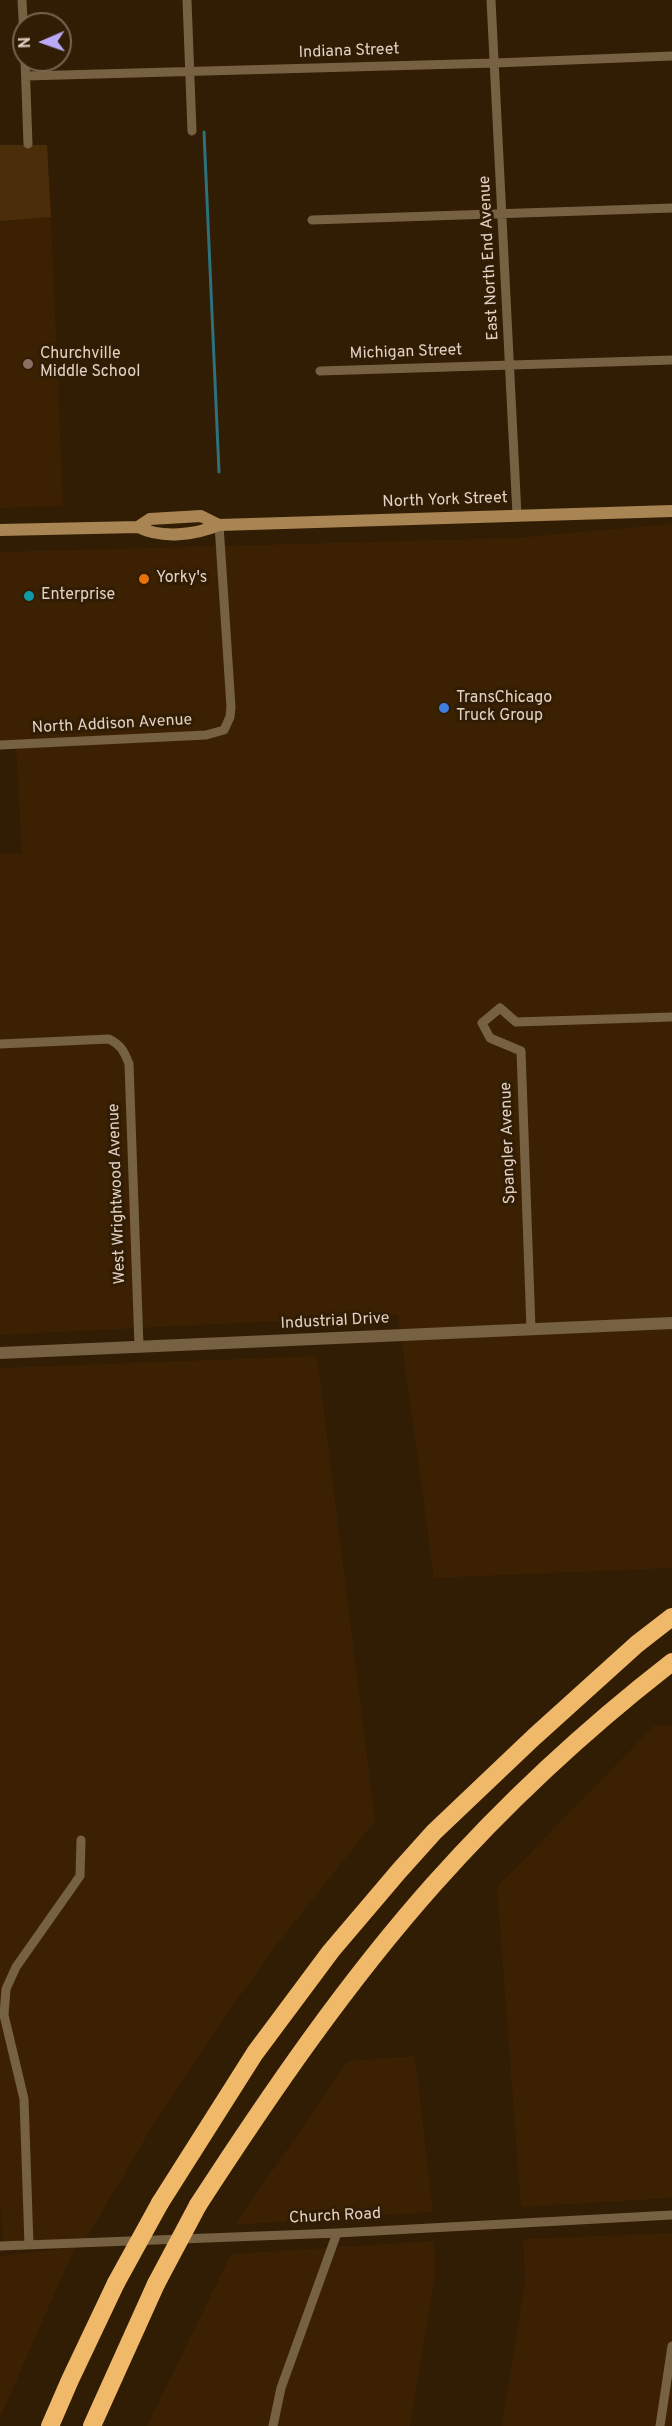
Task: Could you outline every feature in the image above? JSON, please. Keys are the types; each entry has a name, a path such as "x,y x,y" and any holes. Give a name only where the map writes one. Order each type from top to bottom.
{"highway":[{"path":"51,2426 78,2361 116,2283 160,2203 255,2053 331,1950 434,1832 534,1737 637,1644 672,1617"},
{"path":"92,2426 156,2284 198,2205 250,2125 314,2034 433,1885 487,1827 559,1756 672,1662"}],"main road":[{"name":"North York Street","path":"0,530 138,527 151,534 200,533 219,525 672,511"}],"street":[{"path":"187,0 192,131"},
{"name":"East North End Avenue","path":"491,0 517,515"},
{"name":"Indiana Street","path":"26,76 672,56"},
{"path":"26,72 28,144"},
{"path":"312,220 672,208"},
{"name":"Michigan Street","path":"320,371 672,360"},
{"name":"North Addison Avenue","path":"0,745 206,735 224,729 230,717 231,707 219,525"},
{"name":"Spangler Avenue","path":"531,1329 521,1051 490,1038 482,1023 500,1008 516,1022 672,1017"},
{"name":"West Wrightwood Avenue","path":"0,1044 109,1039 119,1044 129,1064 139,1346"},
{"name":"Industrial Drive","path":"0,1353 672,1323"},
{"path":"29,2245 24,2099 4,2015 6,1989 16,1967 80,1876 81,1840"},
{"name":"Church Road","path":"0,2246 337,2233 672,2215"},
{"path":"273,2426 281,2388 337,2233"},
{"path":"660,2426 672,2346"}],"shaded area":[{"path":"0,145 47,145 51,217 0,221"},
{"name":"Churchville Middle School","path":"51,217 63,506 0,508 0,221"},
{"path":"672,524 672,1568 434,1578 398,1315 0,1335 0,854 22,853 16,747 0,748 0,552 515,538"},
{"path":"317,1356 375,1821 278,1943 219,2025 149,2132 86,2239 3,2244 0,2202 0,1368"},
{"path":"672,1725 672,2198 521,2207 497,1887 654,1726"},
{"path":"415,2056 433,2212 235,2225 348,2061"},
{"path":"672,2233 672,2426 502,2426 525,2280 523,2239"},
{"path":"434,2241 435,2278 410,2426 147,2426 231,2254"},
{"path":"75,2247 0,2418 0,2256"}],"waterway":[{"path":"204,132 219,472"}],"place":[{"name":"Churchville Middle School","path":"28,364"},
{"name":"Yorky's","path":"144,579"},
{"name":"Enterprise","path":"29,596"},
{"name":"TransChicago Truck Group","path":"444,708"}]}
